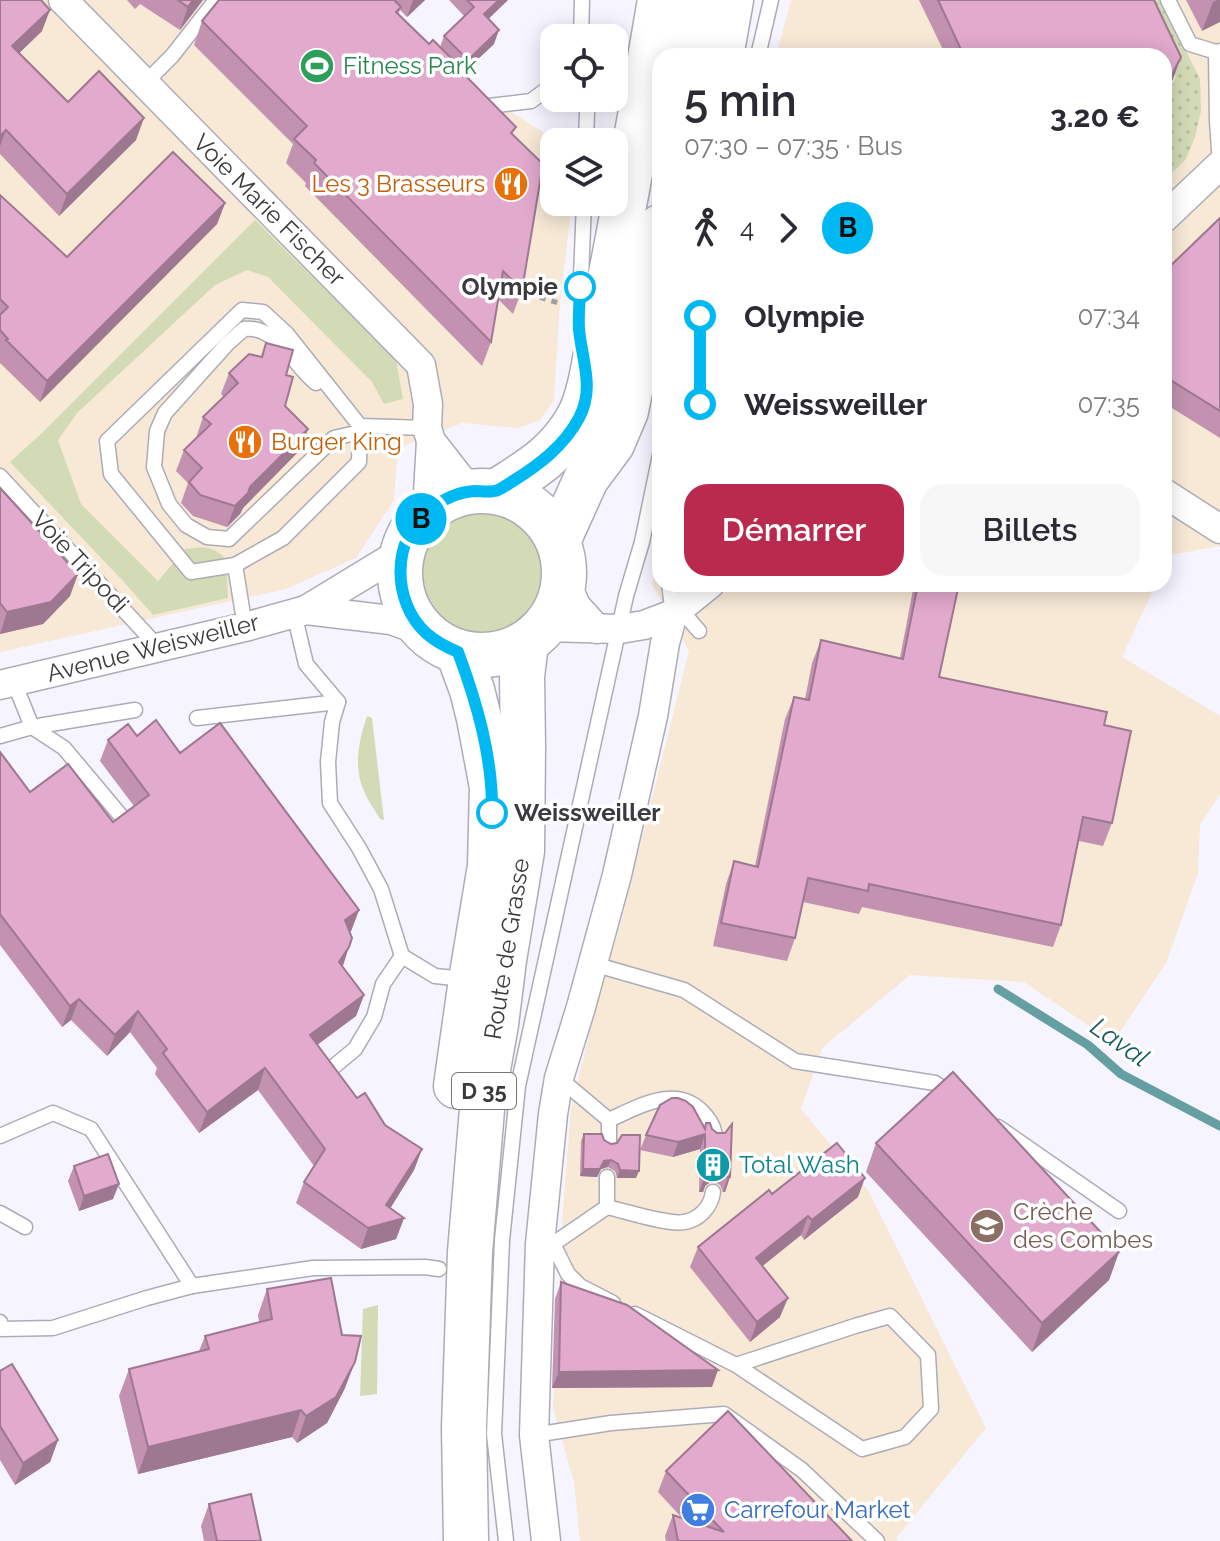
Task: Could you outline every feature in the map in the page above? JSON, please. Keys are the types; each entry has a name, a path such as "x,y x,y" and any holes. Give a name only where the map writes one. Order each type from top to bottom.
{"main road":[{"path":"652,273 626,411 612,444 586,479 562,561 558,605 535,635 502,653 477,655 441,642 411,614 403,594 400,573 403,551 412,529 427,511 446,499 483,491 526,473 555,451 579,418 614,262 660,0"},
{"path":"690,48 699,0"},
{"path":"722,48 731,0"},
{"path":"642,331 652,300"},
{"path":"483,491 521,501 543,517 562,561"},
{"name":"Route de Grasse","path":"466,1541 464,1428 470,1252 483,1098 522,851 521,689 535,635"},
{"name":"Route de Grasse","path":"435,1541 439,1269 454,1103 490,866 492,787 472,690 441,642"}],"street":[{"name":"Voie Marie Fischer","path":"63,0 421,365 428,404 427,511"},
{"path":"1172,210 1220,165"},
{"path":"429,435 483,491"},
{"path":"1172,498 1220,529"},
{"name":"Avenue Weisweiller","path":"7,684 300,611 403,551"},
{"path":"562,561 576,606 608,629"},
{"path":"535,635 644,625 674,602 694,592"},
{"path":"546,1541 534,1435 553,1114 559,1078 593,964 620,902 636,797 674,602"},
{"name":"Avenue Weisweiller","path":"300,611 391,620 441,642"}],"lane":[{"path":"144,84 172,56 216,0"},
{"path":"581,24 582,0"},
{"path":"760,48 771,0"},
{"path":"1168,0 1190,44 1218,52 1220,165"},
{"path":"467,93 481,107 531,101 540,94"},
{"path":"583,216 579,328 588,388"},
{"path":"242,310 263,312 287,334 360,429 359,462 283,538 235,565 191,572 111,474 107,441 242,310"},
{"path":"339,400 311,379 269,333 254,328 244,329 165,413 157,431 154,467 169,504 186,525 207,537 229,539 334,438 360,429 429,435"},
{"name":"Voie Tripodi","path":"0,476 159,648"},
{"path":"506,1541 494,1434 502,1240 518,1086 608,629 626,596 652,494"},
{"path":"235,565 245,627"},
{"path":"674,602 699,631"},
{"path":"300,611 306,664 338,702"},
{"path":"7,684 32,727 64,748 121,816"},
{"path":"197,718 338,702"},
{"path":"338,702 332,722 328,762 330,803 381,889 402,956 435,976 471,980"},
{"path":"0,736 32,727 135,710"},
{"path":"326,1073 355,1049 374,1017 383,984 402,956"},
{"path":"593,964 684,990 795,1061 935,1083 1119,1211"},
{"path":"559,1078 609,1120 609,1142"},
{"path":"609,1120 649,1102 674,1097 692,1103 702,1111 710,1120 715,1139"},
{"path":"0,1136 53,1113 91,1129 192,1286"},
{"path":"607,1177 607,1207"},
{"path":"713,1192 704,1213 684,1222 607,1207 547,1244 580,1286 736,1365 862,1449 905,1437 931,1409 928,1355 890,1316 736,1365"},
{"path":"0,1213 25,1227"},
{"path":"0,1322 2,1329 53,1328 192,1286 313,1268 439,1269"},
{"path":"534,1435 611,1423 724,1414 802,1470 877,1541"}],"path":[{"path":"519,286 535,296 568,303"}],"shaded area":[{"path":"0,0 385,0 463,82 540,130 540,216 570,216 560,303 554,400 540,420 518,428 462,423 398,448 394,500 356,558 286,589 0,652"},
{"path":"791,0 1220,0 1220,546 1172,555 1172,48 778,48"},
{"path":"656,592 1152,592 1122,657 1220,716 1220,794 1200,825 1198,873 1166,963 1113,1042 1024,982 910,975 822,1048 801,1109 868,1190 986,1428 896,1538 898,1541 580,1541 574,1482 553,1408 571,1108 689,651"}],"green space":[{"path":"1140,0 1160,0 1200,79 1201,111 1195,137 1186,159 1172,173 1172,86 1176,77 1172,68 1172,48 1162,48"},
{"path":"255,220 396,360 403,399 384,404 372,382 268,277 247,270 215,285 77,413 58,440 81,504 158,581 185,549 207,548 226,559 228,598 153,615 10,462"},
{"path":"481,510 505,514 525,528 539,548 543,572 539,596 525,616 505,630 481,634 457,630 437,616 423,596 419,572 423,548 437,528 457,514"},
{"path":"367,716 372,718 384,820 380,819 367,798 359,773 360,744"},
{"path":"378,1305 377,1394 360,1396 363,1309"}],"building":[{"path":"0,0 41,0 50,10 12,46 68,102 99,71 144,118 67,194 6,130 0,136"},
{"path":"178,0 193,0 188,7"},
{"name":"Olympie","path":"219,0 394,0 401,7 396,12 429,44 433,40 516,127 511,133 540,161 540,182 522,290 503,271 491,342 314,163 316,160 294,139 307,126 202,21"},
{"path":"467,0 499,0 484,14 499,30 468,60 444,36 474,7"},
{"path":"938,0 1154,0 1181,57 1172,74 1172,48 960,48"},
{"path":"173,152 225,203 47,381 0,330 0,315 8,307 0,299 0,195 67,257"},
{"path":"1220,218 1220,411 1172,381 1172,264"},
{"name":"Burger King","path":"266,343 293,350 286,375 293,377 285,406 308,429 235,506 200,495 189,482 202,468 184,450 211,424 203,417 238,383 229,373 249,354 262,357"},
{"path":"0,488 78,574 51,602 7,612 0,603"},
{"path":"916,592 957,592 939,677 1107,712 1104,725 1131,731 1112,823 1083,817 1061,925 869,884 868,891 808,878 795,938 721,923 734,861 758,867 794,697 809,700 821,640 903,659"},
{"path":"156,720 180,753 220,723 359,910 345,920 352,938 339,962 364,995 310,1035 357,1098 365,1093 385,1125 422,1149 386,1205 404,1218 368,1228 304,1182 325,1149 265,1068 207,1112 163,1053 167,1049 138,1011 115,1035 79,999 70,1006 0,914 0,752 30,792 68,764 113,822 149,795 108,740 128,724 137,736"},
{"name":"Crèche des Combes","path":"953,1072 1119,1252 1042,1323 876,1143"},
{"path":"672,1098 686,1101 693,1107 705,1129 706,1123 710,1123 717,1133 725,1133 732,1124 730,1177 720,1167 705,1177 705,1134 678,1142 646,1135 660,1105"},
{"path":"584,1134 602,1134 604,1140 611,1144 617,1143 622,1135 640,1135 639,1171 620,1170 618,1164 611,1160 604,1161 600,1169 583,1169"},
{"path":"837,1143 865,1178 812,1220 808,1216 756,1258 788,1298 757,1322 698,1247 769,1190 772,1194"},
{"path":"108,1154 119,1184 84,1196 74,1166"},
{"path":"331,1278 342,1335 361,1336 355,1362 336,1397 306,1416 301,1410 148,1447 129,1369 209,1349 205,1336 272,1319 267,1289"},
{"path":"561,1282 627,1305 718,1370 559,1372"},
{"path":"12,1364 58,1440 23,1463 0,1426 0,1371"},
{"path":"728,1411 852,1541 678,1541 673,1515 724,1532 666,1471"},
{"path":"251,1494 261,1541 217,1541 209,1504"}],"waterway":[{"name":"Laval","path":"998,989 1088,1045 1121,1074 1220,1126"}],"bus line":[{"name":"B","path":"492,813 492,787 472,690 458,652 424,632 411,614 403,594 400,573 403,551 412,529 427,511 446,499 470,491 496,492 555,451 579,418 588,388 579,328 580,287"}],"place":[{"name":"Fitness Park","path":"317,66"},
{"name":"Les 3 Brasseurs","path":"511,184"},
{"name":"Olympie","path":"580,287"},
{"name":"Burger King","path":"245,442"},
{"name":"Weissweiller","path":"492,813"},
{"name":"Total Wash","path":"713,1165"},
{"name":"Crèche des Combes","path":"987,1226"},
{"name":"Carrefour Market","path":"698,1510"}]}
